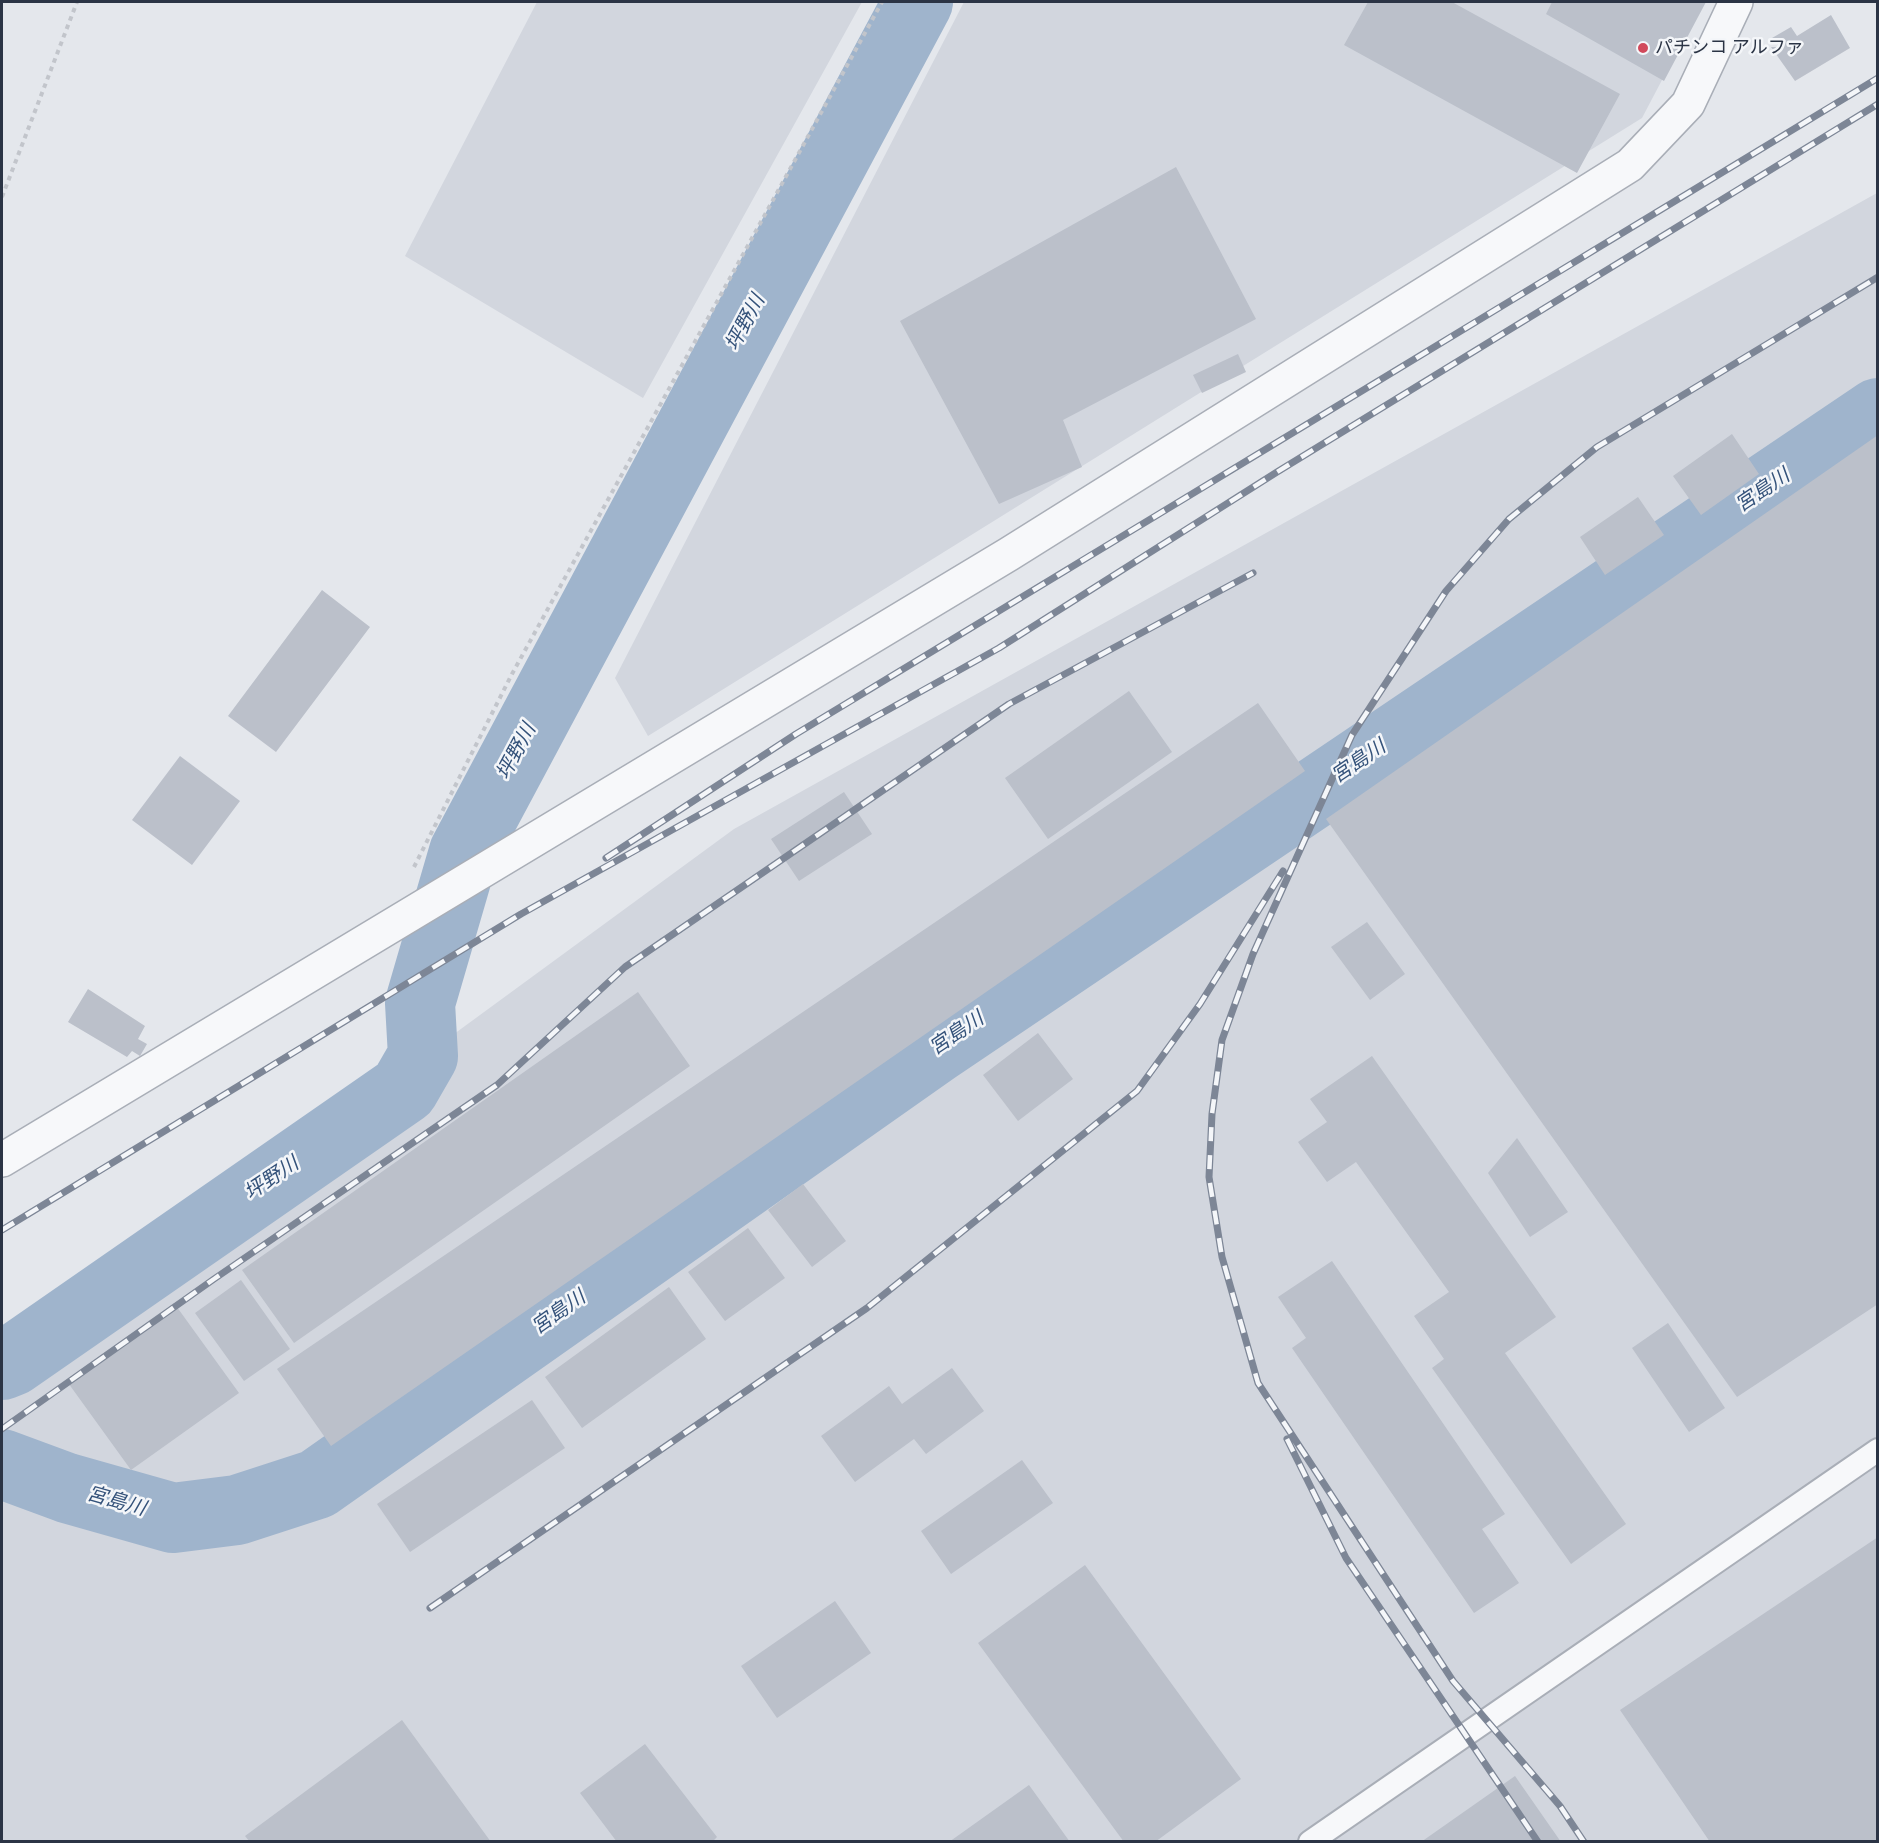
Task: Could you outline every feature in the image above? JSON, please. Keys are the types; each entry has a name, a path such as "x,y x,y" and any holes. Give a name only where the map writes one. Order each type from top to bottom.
{"street":[{"path":"2,1160 999,561 1630,165 1688,104 1736,2"}],"lane":[{"path":"1310,1842 1878,1450"}],"path":[{"path":"2,197 77,2"},
{"path":"411,872 512,674 882,2"}],"shaded area":[{"path":"537,2 862,2 643,398 405,256"},
{"path":"964,2 1703,2 1642,118 648,736 615,678"},
{"path":"1877,193 1877,1841 2,1841 2,1365 734,829"}],"building":[{"path":"1368,2 1452,2 1620,94 1577,173 1344,45"},
{"name":"パチンコ アルファ","path":"1552,2 1706,2 1664,81 1546,14"},
{"path":"1831,15 1850,48 1795,81 1771,47 1780,47 1772,38 1791,27 1797,36"},
{"path":"1176,167 1256,319 1063,420 1082,467 999,504 900,321"},
{"path":"1238,354 1246,372 1202,393 1193,375"},
{"path":"1732,434 1759,474 1701,515 1673,476"},
{"path":"1878,435 1878,1304 1737,1397 1326,819"},
{"path":"1638,497 1664,535 1605,575 1580,537"},
{"path":"322,590 370,627 276,752 228,716"},
{"path":"1129,691 1172,752 1048,839 1005,778"},
{"path":"1258,703 1305,771 331,1446 277,1369"},
{"path":"180,756 240,801 192,865 132,820"},
{"path":"844,792 872,834 799,881 771,839"},
{"path":"1367,922 1405,974 1370,1000 1331,947"},
{"path":"88,989 145,1026 138,1039 147,1044 140,1056 132,1051 127,1057 68,1022"},
{"path":"638,992 690,1066 294,1343 242,1270"},
{"path":"1038,1033 1073,1079 1018,1121 983,1075"},
{"path":"1372,1056 1556,1317 1505,1353 1626,1524 1571,1564 1432,1368 1444,1359 1414,1316 1449,1292 1356,1162 1327,1182 1298,1142 1327,1122 1310,1099"},
{"path":"1517,1138 1568,1212 1530,1237 1488,1173"},
{"path":"803,1184 846,1241 812,1267 768,1210"},
{"path":"748,1228 785,1278 725,1321 688,1272"},
{"path":"1332,1261 1505,1514 1482,1529 1519,1583 1474,1613 1292,1348 1306,1338 1278,1297"},
{"path":"241,1280 290,1349 244,1381 195,1313"},
{"path":"669,1287 706,1339 582,1428 545,1377"},
{"path":"174,1303 239,1393 131,1470 66,1380"},
{"path":"1668,1323 1725,1408 1689,1432 1632,1348"},
{"path":"952,1368 984,1411 926,1454 914,1439 855,1482 821,1436 889,1386 902,1404"},
{"path":"532,1400 565,1448 410,1552 377,1504"},
{"path":"1022,1460 1053,1503 951,1574 921,1531"},
{"path":"1878,1537 1878,1842 1710,1842 1620,1710"},
{"path":"1085,1565 1241,1779 1155,1842 1124,1842 978,1643"},
{"path":"835,1601 871,1653 777,1718 741,1666"},
{"path":"402,1720 491,1842 250,1842 245,1836"},
{"path":"645,1744 717,1837 712,1842 617,1842 580,1793"},
{"path":"1515,1776 1561,1842 1421,1842"},
{"path":"1029,1785 1070,1842 949,1842"}],"waterway":[{"name":"坪野川","path":"2,1365 12,1361 404,1089 423,1056 420,1003 464,852 918,2"},
{"name":"宮島川","path":"2,1464 67,1488 173,1518 237,1510 317,1484 935,1049 1878,413"}],"railway":[{"path":"606,858 796,734 1878,78"},
{"path":"2,1230 521,914 999,648 1277,472 1878,104"},
{"path":"1584,1842 1560,1806 1453,1681 1258,1383 1222,1257 1209,1177 1212,1114 1222,1040 1253,954 1352,735 1446,591 1509,519 1597,447 1878,277"},
{"path":"2,1429 214,1279 497,1085 625,967 1009,704 1253,573"},
{"path":"430,1608 867,1308 1137,1091 1200,1004 1283,871"},
{"path":"1287,1439 1346,1558 1538,1842"}],"place":[{"name":"パチンコ アルファ","path":"1643,48"}]}
